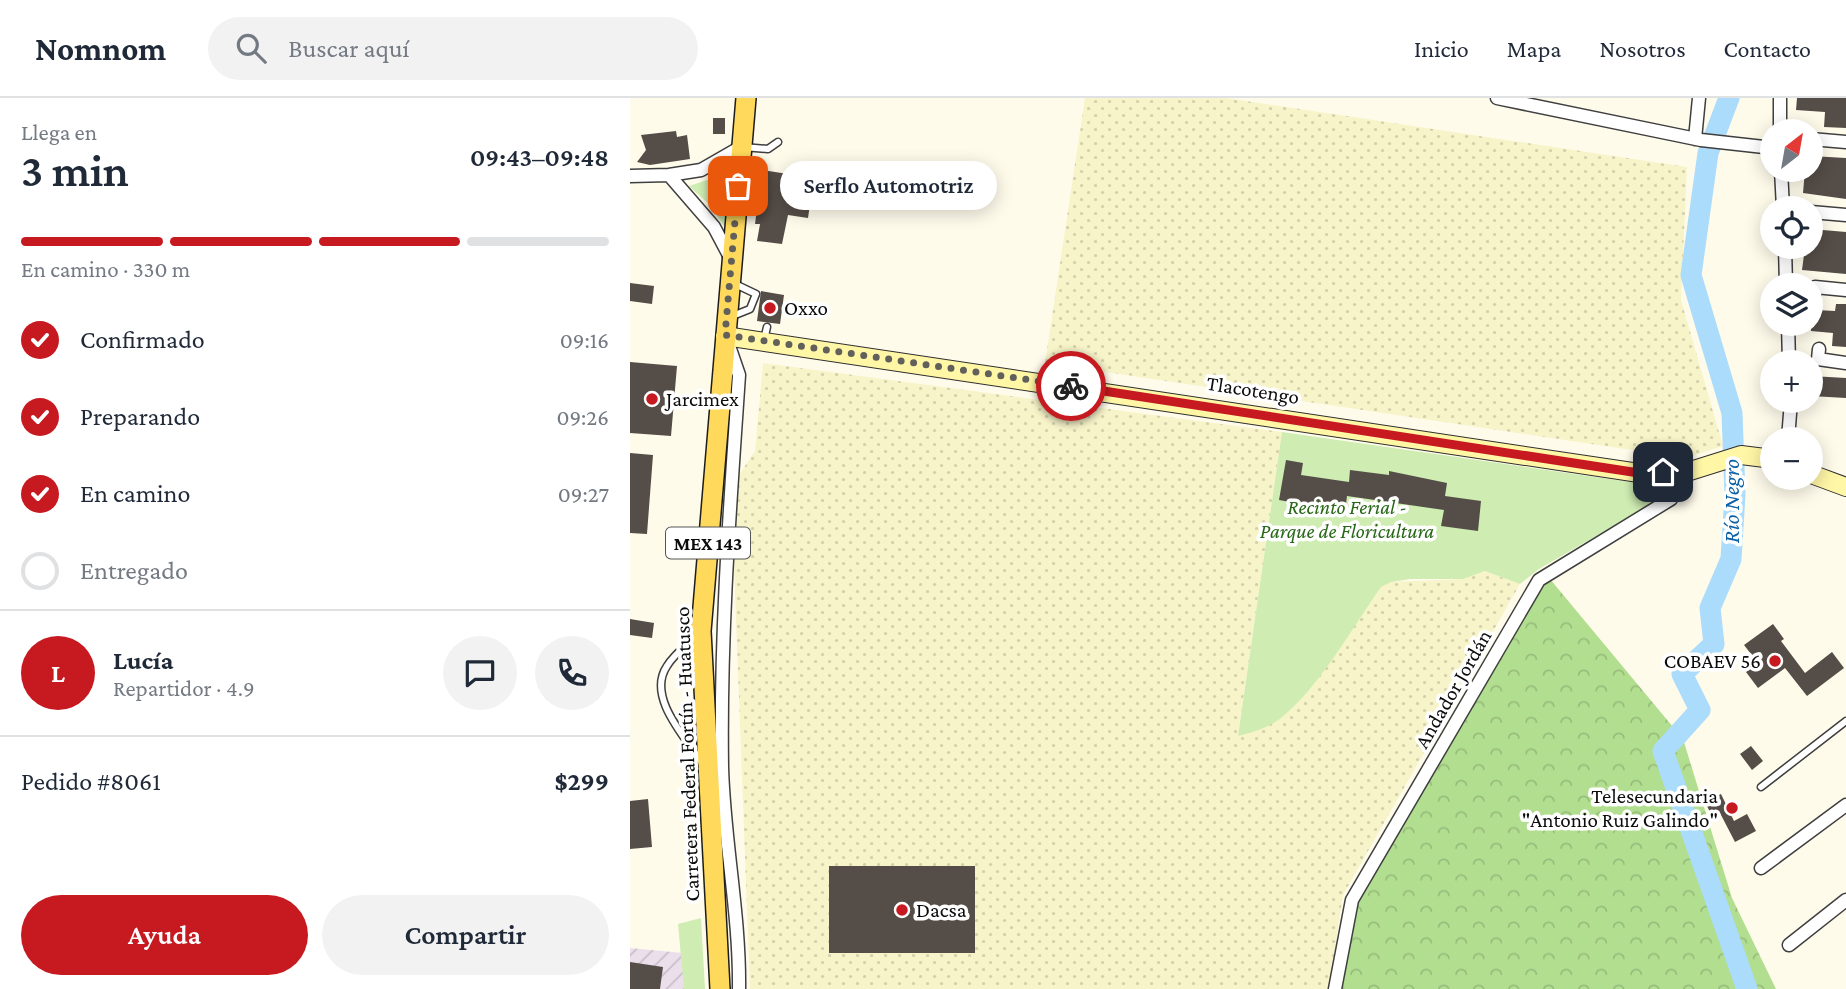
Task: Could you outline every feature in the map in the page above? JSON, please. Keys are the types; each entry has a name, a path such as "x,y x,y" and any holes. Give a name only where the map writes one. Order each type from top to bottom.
{"main road":[{"name":"Carretera Federal Fortín - Huatusco","path":"720,989 706,770 701,631 746,98"}],"street":[{"path":"1497,98 1698,140 1760,147"},
{"path":"1698,140 1699,98"},
{"path":"1780,98 1780,119"},
{"path":"1824,140 1846,142"},
{"path":"630,176 669,176 701,170 741,147"},
{"path":"669,176 708,219 732,261"},
{"path":"1823,210 1846,215"},
{"path":"1823,288 1846,289"},
{"path":"726,327 739,375 722,659 722,771 740,946 740,989"},
{"name":"Tlacotengo","path":"726,327 1639,473 1687,472 1741,455 1760,457"},
{"path":"1819,349 1818,359 1846,363"},
{"name":"Andador Jordán","path":"1335,989 1352,900 1539,580 1671,499 1687,472"},
{"path":"1823,478 1846,487"},
{"path":"1761,868 1846,805"},
{"path":"1789,945 1846,900"}],"lane":[{"path":"741,147 768,149 778,142"},
{"path":"726,327 750,309 757,294 730,283"},
{"path":"701,631 666,666 660,682 664,704 706,770"},
{"path":"1761,787 1846,721"}],"shaded area":[{"path":"1085,98 1226,98 1687,167 1681,300 1723,446 1686,458 1045,363"},
{"path":"763,363 1282,432 1238,735 1381,587 1390,582 1463,579 1485,571 1520,584 1343,895 1329,989 750,989 731,487 755,451"},
{"path":"630,948 683,953 684,989 630,989"}],"green space":[{"path":"734,164 727,231 710,205 689,186 710,179"},
{"name":"Recinto Ferial - Parque de Floricultura","path":"1282,432 1665,487 1667,495 1539,569 1520,584 1485,571 1463,579 1410,579 1391,582 1381,587 1323,673 1296,704 1272,724 1238,736"},
{"path":"1545,573 1683,739 1732,898 1776,989 1339,989 1352,900"},
{"path":"701,918 705,989 684,989 678,924"}],"building":[{"path":"1797,98 1846,98 1846,128 1824,127 1825,112 1796,110"},
{"path":"713,118 725,118 725,134 713,134"},
{"path":"676,131 677,137 687,135 690,159 650,165 637,162 646,150 641,135"},
{"path":"1824,157 1846,158 1846,199 1803,193 1804,182 1824,182"},
{"path":"762,170 814,178 808,218 788,215 782,244 757,241 760,224 755,224"},
{"path":"1823,230 1846,232 1846,274 1802,270 1803,259 1823,259"},
{"path":"630,283 654,286 652,304 630,301"},
{"name":"Oxxo","path":"761,291 784,295 780,324 757,321"},
{"path":"1836,304 1846,304 1846,347 1832,346 1833,333 1823,332 1823,310 1835,311"},
{"name":"Jarcimex","path":"630,362 677,366 671,436 630,433"},
{"path":"1823,377 1846,378 1846,398 1823,397"},
{"path":"630,453 653,455 647,534 630,533"},
{"path":"1286,460 1303,463 1301,475 1349,482 1350,470 1389,475 1389,471 1447,483 1445,496 1481,501 1478,531 1441,526 1444,510 1347,496 1345,512 1279,500"},
{"path":"630,619 654,623 652,638 630,635"},
{"path":"1773,624 1784,639 1781,641 1805,673 1832,652 1844,668 1807,696 1785,668 1758,688 1746,672 1758,663 1744,645"},
{"path":"1751,746 1763,761 1752,770 1740,754"},
{"path":"1721,794 1734,821 1747,814 1756,831 1735,842 1720,813 1712,816 1705,802"},
{"path":"648,799 652,847 630,849 630,801"},
{"name":"Dacsa","path":"829,866 975,866 975,953 829,953"},
{"path":"630,962 663,967 660,989 630,989"}],"waterway":[{"name":"Río Negro","path":"1729,98 1708,153 1691,275 1732,413 1735,495 1731,559 1710,608 1714,644 1682,674 1700,710 1663,751 1747,989"}],"way so far":[{"path":"738,186 725,335 1071,386"}],"place":[{"name":"Serflo Automotriz","path":"738,186"},
{"name":"Oxxo","path":"770,308"},
{"name":"Jarcimex","path":"652,399"},
{"name":"COBAEV 56","path":"1775,661"},
{"name":"Telesecundaria \"Antonio Ruiz Galindo\"","path":"1732,808"},
{"name":"Dacsa","path":"902,910"}],"route":[{"path":"1071,386 1639,473 1663,472"}]}
